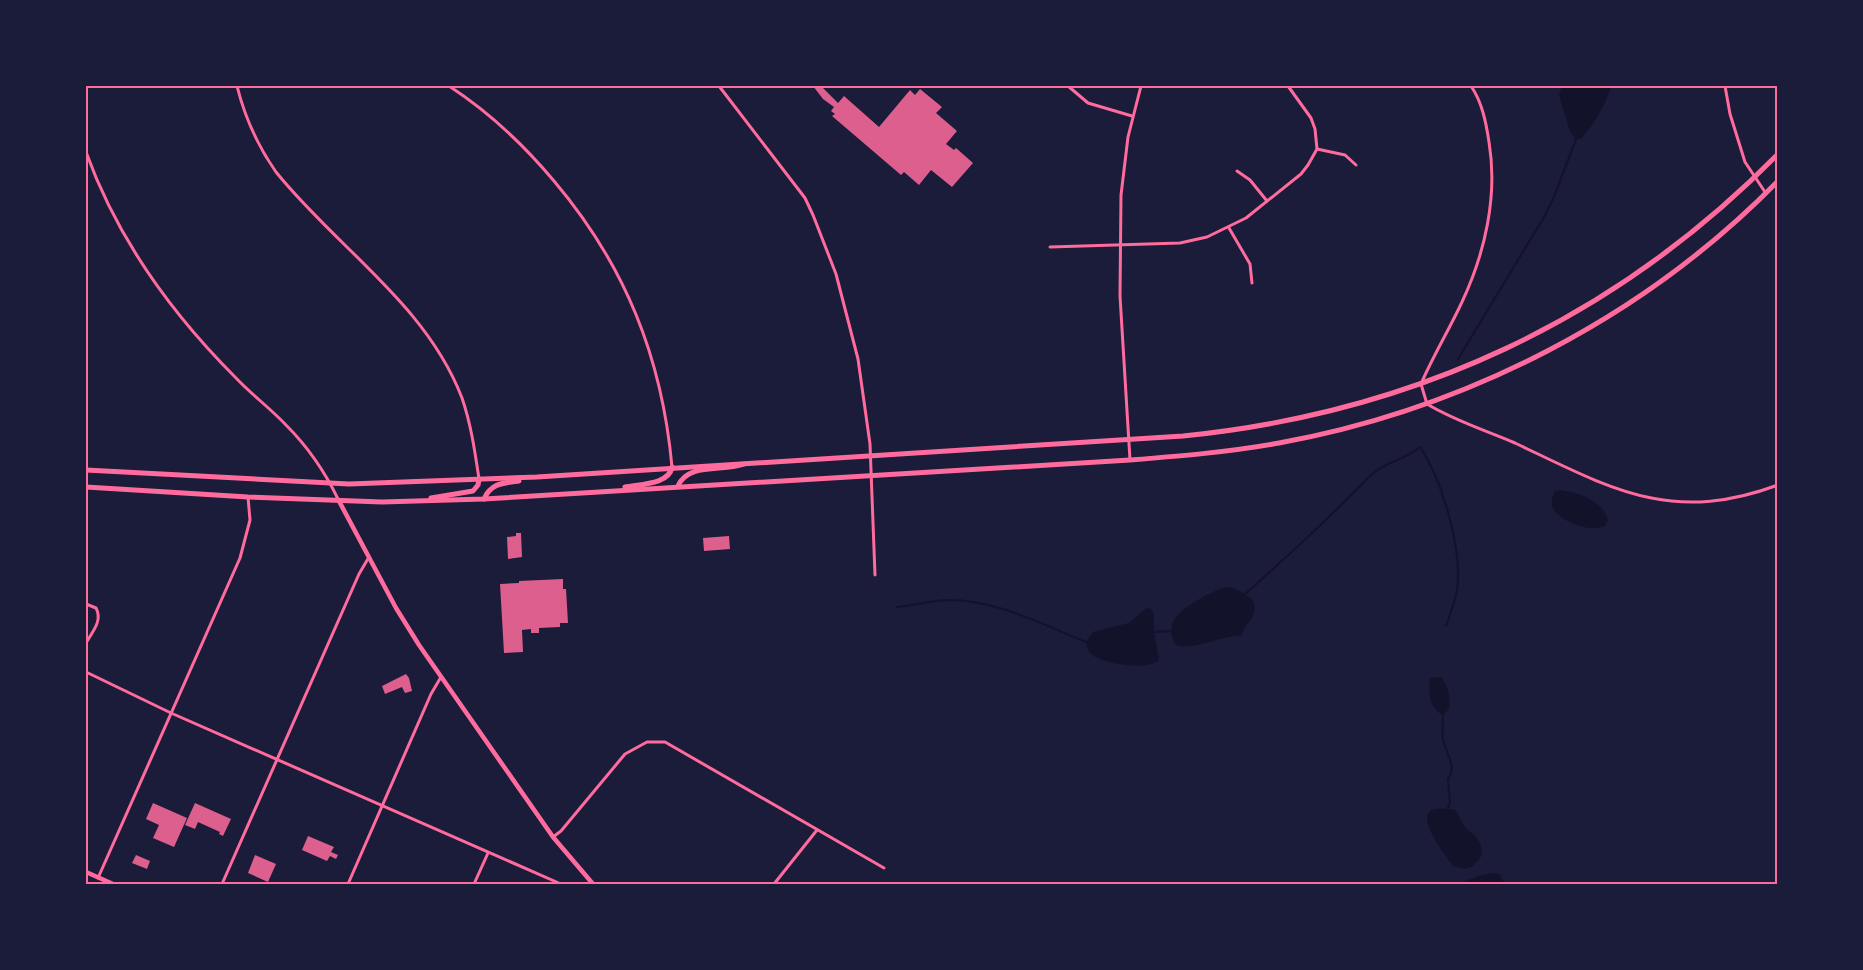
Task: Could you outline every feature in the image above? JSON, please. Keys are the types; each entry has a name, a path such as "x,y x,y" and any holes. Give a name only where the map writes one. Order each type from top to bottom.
{"main road":[{"path":"86,470 363,484 567,474 1129,439 1219,432 1286,422 1354,405 1458,371 1513,346 1576,312 1667,251 1755,177 1778,154"},
{"path":"86,487 339,501 484,500 678,486 1130,460 1215,453 1280,443 1352,427 1427,404 1522,364 1647,291 1716,238 1778,181"},
{"path":"678,486 688,474 750,462"},
{"path":"610,491 662,480 671,472 672,467"},
{"path":"484,500 488,490 493,487 509,482 567,474"},
{"path":"415,502 472,491 480,479"}],"street":[{"path":"237,86 249,126 276,172 400,302 435,348 455,383 465,408 480,479"},
{"path":"449,86 469,98 522,145 571,201 613,264 644,331 659,381 666,414 672,467"},
{"path":"719,86 792,181 813,215 836,274 851,328 864,394 871,455 875,575"},
{"path":"1068,86 1088,103 1132,116"},
{"path":"1130,460 1120,296 1121,245 1124,162 1132,116 1141,86"},
{"path":"1050,247 1194,241 1229,228 1246,218 1301,174 1317,149 1315,129 1311,118 1288,86"},
{"path":"1471,86 1484,113 1490,143 1492,171 1490,211 1479,257 1469,285 1421,384 1427,404 1451,418 1507,440 1600,483 1646,498 1670,502 1709,501 1751,494 1778,485"},
{"path":"1725,86 1734,128 1745,162 1766,193"},
{"path":"1317,149 1346,155 1356,165"},
{"path":"86,152 94,175 122,232 142,265 182,319 236,379 286,425 307,449 331,483 399,614 553,837 593,884"},
{"path":"1237,171 1250,180 1267,201"},
{"path":"1229,228 1250,264 1252,283"},
{"path":"98,878 240,558 250,520 248,497"},
{"path":"222,885 369,556"},
{"path":"86,604 96,608 99,616 96,627 86,644"},
{"path":"86,672 171,713 561,885"},
{"path":"348,885 431,694 441,677"},
{"path":"553,837 569,822 625,754 647,742 665,742 884,868"},
{"path":"774,885 817,830"},
{"path":"474,885 488,853"},
{"path":"86,872 113,885"}],"shaded area":[{"path":"1563,86 1611,86 1599,114 1581,139 1576,139 1570,132 1559,95"},
{"path":"1555,491 1581,495 1595,502 1608,520 1605,526 1583,527 1560,516 1552,506"},
{"path":"1231,587 1248,596 1254,604 1253,615 1241,636 1195,646 1177,646 1171,629 1177,615 1205,596"},
{"path":"1146,608 1151,609 1154,614 1154,632 1159,660 1136,666 1106,661 1092,655 1086,642 1093,632 1129,623"},
{"path":"1441,677 1447,688 1449,700 1449,709 1443,715 1434,708 1430,694 1430,678"},
{"path":"1454,809 1464,826 1479,841 1482,851 1476,863 1466,869 1453,866 1434,838 1428,822 1427,816 1432,810"},
{"path":"1499,874 1505,884 1458,884 1481,875"}],"building":[{"path":"813,86 821,86 838,103 844,96 879,127 910,90 915,95 920,89 942,107 936,113 957,131 946,144 954,150 956,148 973,163 952,187 931,170 919,185 904,172 901,175 832,116 835,114 831,111 834,107 823,99"},
{"path":"516,533 521,533 522,557 508,559 507,537 516,536"},
{"path":"729,536 730,549 704,551 703,538"},
{"path":"563,579 563,589 566,589 568,623 560,623 560,627 539,628 539,633 531,633 531,629 522,630 523,652 504,653 500,584"},
{"path":"406,674 412,691 405,693 402,687 385,694 382,686"},
{"path":"153,803 187,818 174,847 153,838 159,825 146,819"},
{"path":"195,803 231,819 223,836 219,834 220,832 198,822 195,829 185,825"},
{"path":"308,836 334,847 331,852 338,855 336,859 330,856 327,861 302,850"},
{"path":"136,855 150,861 147,869 132,863"},
{"path":"255,855 276,864 268,882 248,873"}],"waterway":[{"path":"1458,359 1544,217 1576,139"},
{"path":"1244,595 1375,472 1420,447 1443,496 1457,555 1457,590 1446,626"},
{"path":"897,607 948,600 984,604 1019,614 1086,642"},
{"path":"1151,632 1175,631"},
{"path":"1443,715 1443,739 1452,769 1448,779 1450,803 1447,810"}]}
